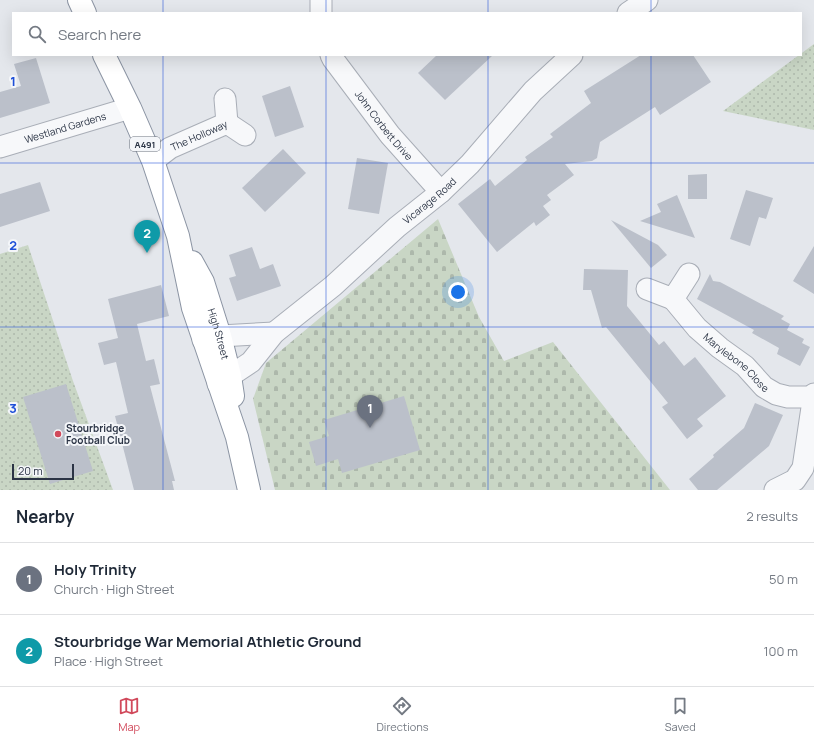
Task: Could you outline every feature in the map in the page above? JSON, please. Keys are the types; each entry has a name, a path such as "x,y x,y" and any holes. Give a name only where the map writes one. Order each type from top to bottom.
{"highway":[{"path":"79,0 85,12"},
{"name":"High Street","path":"104,56 130,108 153,161 178,236 203,282 211,338 224,380 249,490"}],"street":[{"path":"321,0 321,12"},
{"path":"629,12 647,0"},
{"name":"John Corbett Drive","path":"331,56 388,131 441,192"},
{"name":"Vicarage Road","path":"224,380 251,362 274,333 333,286 397,227 441,192 470,164 533,91 571,56"},
{"path":"225,99 227,123"},
{"name":"Westland Gardens","path":"0,147 130,108"},
{"name":"The Holloway","path":"153,161 170,148 227,123 245,135"},
{"path":"647,289 674,299 689,274"},
{"name":"Marylebone Close","path":"674,299 696,328 745,366 764,387 776,394 788,397 814,395"},
{"path":"211,338 274,333"},
{"path":"775,490 800,485 804,468 814,395"}],"green space":[{"path":"814,44 814,130 723,111 798,56 802,56 802,53"},
{"path":"438,219 479,317 504,361 553,342 670,490 275,490 253,399 266,363"},
{"path":"28,245 73,381 113,490 0,490 0,254"}],"building":[{"path":"436,56 492,56 445,100 418,73"},
{"path":"639,56 694,56 711,82 660,115 655,107 600,142 597,158 592,161 565,164 574,175 547,195 551,200 543,206 550,215 536,226 534,222 497,252 458,204 490,179 495,186 527,160 525,157 553,137 550,134 591,103 584,91"},
{"path":"36,58 50,103 0,118 0,92 21,86 14,64"},
{"path":"290,86 304,127 275,137 262,96"},
{"path":"283,149 306,173 265,212 242,188"},
{"path":"357,158 388,163 379,214 348,209"},
{"path":"707,174 707,199 688,199 688,175"},
{"path":"40,182 50,211 0,227 0,194"},
{"path":"746,190 773,198 766,219 759,217 750,246 730,239"},
{"path":"677,195 695,238 640,221 661,212 657,204"},
{"path":"611,220 658,245 667,255 651,268"},
{"path":"814,246 814,294 793,281"},
{"path":"252,247 260,269 273,264 281,286 237,301 229,278 236,276 229,255"},
{"path":"584,269 628,270 627,306 659,345 664,341 684,366 695,357 726,396 697,419 703,426 687,439 662,407 668,403 606,327 602,328 591,290 583,290"},
{"path":"710,274 713,281 720,282 784,316 781,319 790,324 787,330 804,339 802,343 810,347 800,366 777,354 779,348 752,333 754,330 697,299"},
{"path":"161,285 169,316 137,324 146,361 154,359 160,384 150,386 175,481 172,481 174,490 134,490 115,416 128,413 116,362 104,365 98,343 118,338 108,299"},
{"name":"Stourbridge Football Club","path":"66,384 93,471 50,484 23,397"},
{"path":"404,396 420,450 342,473 338,459 316,466 309,442 329,436 324,420"},
{"path":"755,403 783,415 769,446 717,490 698,490 689,479 714,457 713,455 744,428"}],"place":[{"name":"Stourbridge War Memorial Athletic Ground","path":"147,253"},
{"name":"Holy Trinity","path":"370,428"},
{"name":"Stourbridge Football Club","path":"58,434"}]}
